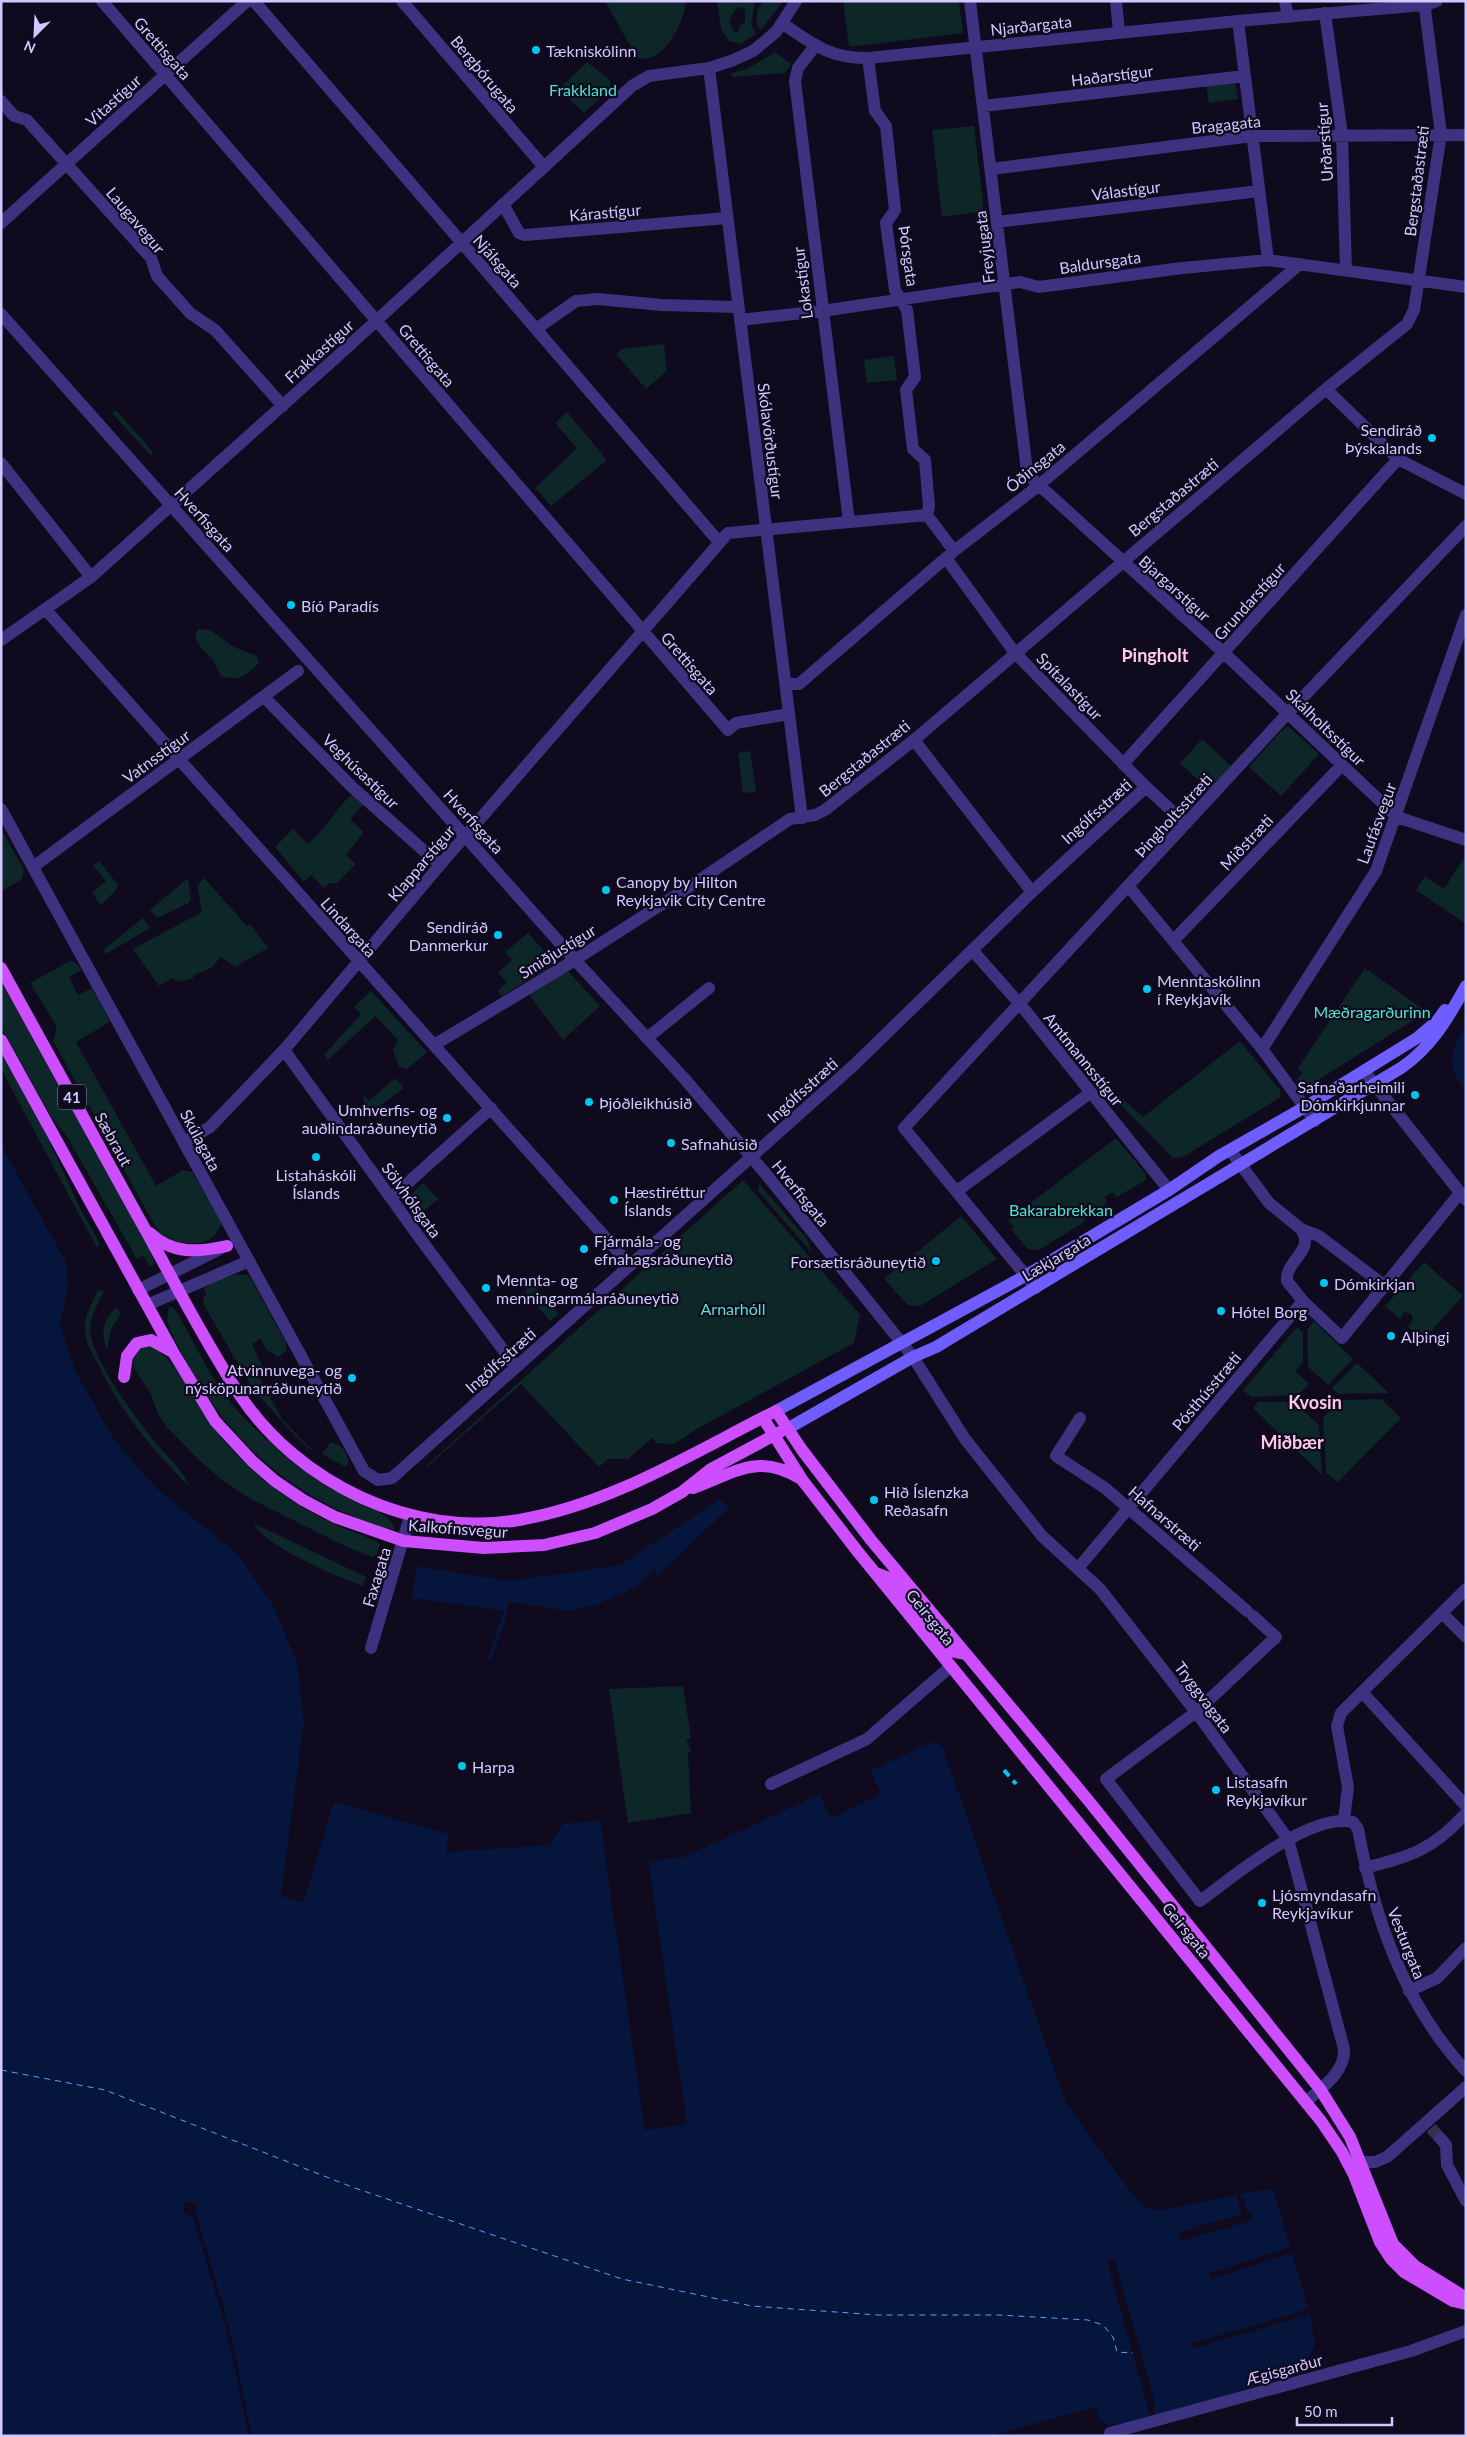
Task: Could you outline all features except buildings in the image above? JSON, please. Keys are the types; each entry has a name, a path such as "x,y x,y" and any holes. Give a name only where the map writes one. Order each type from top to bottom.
{"main road":[{"name":"Sæbraut","path":"1,968 170,1274"},
{"path":"1440,1023 1466,985"},
{"name":"Lækjargata","path":"763,1418 1027,1275 1169,1190 1230,1150 1305,1108 1440,1023"},
{"name":"Lækjargata","path":"774,1435 913,1357 936,1347 1374,1085 1419,1056 1440,1023"},
{"name":"41","path":"1,1040 138,1290"},
{"path":"143,1226 162,1243 180,1250 199,1251 232,1243"},
{"name":"Kalkofnsvegur","path":"170,1274 240,1395 270,1432 289,1450 339,1487 386,1508 410,1516 451,1522 486,1523 518,1520 558,1512 602,1496 667,1468 763,1418"},
{"name":"Kalkofnsvegur","path":"138,1290 215,1421 252,1462 303,1500 336,1517 404,1541 484,1548 544,1545 595,1533 624,1522 682,1492 711,1469 774,1435"},
{"path":"124,1377 131,1348 141,1341 151,1340 173,1352"},
{"name":"Geirsgata","path":"776,1412 872,1540 1094,1808 1320,2089 1350,2136 1362,2162 1393,2244 1407,2260 1460,2294 1466,2303"},
{"name":"Geirsgata","path":"763,1418 803,1481 874,1572 1306,2102 1342,2152 1354,2175 1380,2242 1391,2259 1404,2272 1453,2301 1466,2303"},
{"name":"Geirsgata","path":"682,1492 718,1479 741,1467 755,1465 780,1468 803,1481"},
{"name":"Geirsgata","path":"874,1572 892,1579 951,1651 966,1654"}],"street":[{"name":"Grettisgata","path":"102,1 728,730 736,723 789,714"},
{"name":"Vitastígur","path":"1,223 247,1"},
{"name":"Njálsgata","path":"254,1 719,542"},
{"name":"Bergþórugata","path":"402,1 544,167"},
{"path":"709,68 753,51 769,40 782,24 796,1"},
{"name":"Freyjugata","path":"970,1 1027,471 1038,486"},
{"path":"1116,1 1119,32"},
{"path":"1285,1 1288,17"},
{"name":"Njarðargata","path":"782,24 830,54 868,58 1429,3"},
{"name":"Bergstaðastræti","path":"696,883 790,819 815,816 825,810 914,740 1326,389 1407,324 1414,310 1441,134 1429,3"},
{"name":"Urðarstígur","path":"1325,14 1342,135 1346,270"},
{"path":"1238,21 1268,260"},
{"name":"Lokastígur","path":"815,46 798,68 795,81 849,522"},
{"name":"Þórsgata","path":"868,58 875,111 886,126 895,210 886,223 895,290 907,310 915,377 906,390 913,449 925,460 929,506 927,515"},
{"name":"Frakkastígur","path":"1,640 91,577 377,321 460,242 632,86 650,76 709,68"},
{"name":"Skólavörðustígur","path":"709,68 802,818"},
{"name":"Haðarstígur","path":"983,106 1246,76"},
{"name":"Laugavegur","path":"1,101 14,116 27,120 151,258 157,276 191,315 215,330 283,406"},
{"name":"Bragagata","path":"991,169 1253,136 1466,135"},
{"name":"Válastígur","path":"997,222 1259,191"},
{"name":"Kárastígur","path":"503,204 519,233 525,236 727,218"},
{"name":"Baldursgata","path":"740,320 822,311 1004,286 1020,282 1039,287 1182,268 1268,260 1419,279 1466,287"},
{"name":"Óðinsgata","path":"786,684 799,684 950,554 1038,486 1300,264"},
{"path":"536,329 576,301 598,299 662,305 738,307"},
{"name":"Hverfisgata","path":"1,314 575,960 647,1038 751,1157 913,1357"},
{"path":"1326,389 1398,459 1466,494"},
{"name":"Grundarstígur","path":"1124,764 1398,459"},
{"path":"1,463 91,577"},
{"name":"Bjargarstígur","path":"1038,486 1224,653"},
{"name":"Klapparstígur","path":"184,1142 210,1127 284,1050 440,865 644,633 728,533 927,515"},
{"name":"Spítalastígur","path":"927,515 950,554 1015,653 1146,787 1186,824"},
{"name":"Þingholtsstræti","path":"957,1191 904,1128 1288,713 1466,526"},
{"name":"Lindargata","path":"46,610 630,1265"},
{"name":"Laufásvegur","path":"1262,1049 1370,883 1383,858 1466,615"},
{"name":"Skálholtsstígur","path":"1224,653 1396,817 1466,840"},
{"name":"Vatnsstígur","path":"33,867 298,671"},
{"name":"Veghúsastígur","path":"264,697 352,787 440,865"},
{"path":"914,740 1032,892"},
{"name":"Miðstræti","path":"1174,941 1342,765"},
{"name":"Ingólfsstræti","path":"378,1480 392,1478 400,1472 853,1066 1032,892 1146,787"},
{"name":"Skúlagata","path":"1,809 184,1142 232,1243 249,1261 364,1471 378,1480"},
{"name":"Smiðjustígur","path":"434,1045 575,960 696,883"},
{"path":"1129,887 1262,1049 1315,1121"},
{"name":"Amtmannsstígur","path":"972,950 1020,1004 1169,1190"},
{"path":"647,1038 709,988"},
{"name":"Sölvhólsgata","path":"284,1050 516,1367"},
{"path":"1301,1229 1305,1237 1305,1246 1290,1268 1287,1281 1303,1301 1342,1338 1463,1196 1364,1071"},
{"path":"1036,1288 957,1191 1090,1093"},
{"path":"391,1198 491,1108"},
{"path":"1230,1150 1269,1203 1301,1229 1319,1236 1385,1286"},
{"path":"138,1290 232,1243"},
{"path":"147,1305 249,1261"},
{"name":"Pósthússtræti","path":"1079,1567 1303,1301"},
{"name":"Tryggvagata","path":"913,1357 965,1439 1042,1536 1079,1567 1100,1589 1196,1712 1288,1839 1344,2049 1340,2069 1306,2102"},
{"name":"Hafnarstræti","path":"1080,1418 1056,1456 1105,1488 1129,1507 1276,1637 1196,1712"},
{"name":"Faxagata","path":"371,1648 410,1516"},
{"path":"1196,1712 1106,1779 1200,1901 1298,1832 1344,1820 1348,1788 1337,1726 1338,1719 1349,1705 1466,1589"},
{"path":"1442,1613 1466,1637"},
{"path":"771,1784 867,1739 950,1667"},
{"path":"1362,1692 1466,1806"},
{"path":"1365,1868 1403,1858 1427,1848 1445,1835 1466,1813"},
{"name":"Vesturgata","path":"1344,1820 1352,1822 1358,1829 1373,1902 1409,1991 1452,2056 1466,2071"},
{"path":"1409,1991 1437,1978 1466,1948"},
{"path":"1362,2162 1375,2162 1387,2156 1428,2125 1466,2087"},
{"path":"1440,2138 1446,2145 1447,2166 1466,2201"},
{"name":"Ægisgarður","path":"1110,2433 1411,2351 1466,2331"}],"green space":[{"path":"605,1 686,1 677,31 664,49 656,55 647,58 637,58"},
{"path":"717,1 755,1 751,25 756,34 740,44 729,41 721,29","holes":["739,7 745,10 745,23 740,25 735,33 729,21 735,10"]},
{"path":"763,1 783,1 761,30 757,23 757,16"},
{"path":"843,1 959,1 963,33 849,47"},
{"path":"775,52 791,64 785,73 732,77 732,73 747,69"},
{"name":"Frakkland","path":"587,62 610,80 611,88 584,113 559,89"},
{"path":"1235,80 1238,99 1209,103 1206,84"},
{"path":"974,126 984,211 942,217 932,130"},
{"path":"664,344 667,371 646,389 616,354 622,349"},
{"path":"894,356 897,380 867,383 864,360"},
{"path":"116,410 153,452 151,456 112,413"},
{"path":"567,412 607,460 551,506 535,488 577,448 555,423"},
{"path":"198,629 210,630 234,647 257,656 259,663 251,671 238,678 221,676 213,660 198,644 195,636"},
{"path":"1288,726 1319,754 1281,796 1249,767 1279,733"},
{"path":"1202,739 1231,766 1209,790 1180,763"},
{"path":"750,751 756,792 743,793 738,753"},
{"path":"351,795 363,805 350,819 364,832 346,855 356,864 337,883 330,883 324,888 311,875 304,882 275,847 293,829 308,844"},
{"path":"1,829 24,870 21,880 1,891"},
{"path":"1466,855 1466,924 1416,890 1425,876 1444,889"},
{"path":"99,861 118,885 116,890 101,905 92,893 106,881 93,866"},
{"path":"188,878 191,900 187,904 157,918 150,910"},
{"path":"204,878 247,926 250,924 268,948 235,967 221,957 211,968 194,975 193,978 178,982 173,978 159,986 133,949 202,912 197,885"},
{"path":"143,918 150,928 106,954 103,950"},
{"path":"528,933 555,963 502,996 498,991 507,982 498,973 512,960 505,952"},
{"path":"70,961 76,963 82,970 69,977 78,995 92,988 110,1022 76,1042 156,1186 183,1170 192,1172 223,1224 209,1240 196,1243 177,1242 175,1245 159,1233 53,1041 56,1025 30,983"},
{"name":"Mæðragarðurinn","path":"1365,968 1424,1010 1420,1016 1310,1085 1301,1084 1297,1079 1302,1073 1298,1068"},
{"path":"568,971 600,1006 563,1040 529,995"},
{"path":"1,980 150,1250 155,1264 150,1267 143,1255 137,1259 66,1135 52,1118 1,1027"},
{"path":"371,991 427,1052 407,1069 399,1067 393,1050 398,1040 375,1016 328,1060 324,1055 361,1014 354,1007"},
{"path":"1240,1041 1280,1090 1281,1097 1181,1158 1173,1158 1115,1099 1119,1096 1143,1117"},
{"path":"1,1051 41,1123 79,1206 100,1244 97,1248 1,1069"},
{"path":"395,1078 404,1088 367,1115 363,1095 369,1101"},
{"name":"Bakarabrekkan","path":"1116,1138 1146,1174 1146,1180 1117,1197 1112,1192 1105,1197 1107,1203 1085,1217 1084,1222 1039,1250 1028,1249 1011,1230 1014,1227 1008,1220"},
{"name":"Arnarhóll","path":"743,1180 860,1315 854,1343 697,1429 674,1444 656,1443 652,1438 628,1459 608,1459 599,1467 521,1384 427,1465"},
{"path":"423,1183 438,1199 424,1211 432,1221 424,1228 405,1200"},
{"path":"759,1184 807,1239 812,1253 758,1191"},
{"path":"961,1216 997,1259 920,1306 908,1305 884,1279"},
{"path":"1424,1262 1463,1296 1423,1340 1407,1326 1413,1321 1411,1314 1404,1312 1400,1319 1385,1306"},
{"path":"236,1274 247,1275 251,1279 286,1343 286,1351 278,1357 266,1349 261,1339 252,1344 263,1368 256,1372 282,1419 319,1457 295,1436 252,1388 204,1305 203,1299 206,1294 204,1288 218,1280"},
{"path":"531,1285 559,1314 550,1321 527,1294 526,1290"},
{"path":"98,1290 104,1292 93,1314 90,1328 92,1341 98,1356 128,1406 150,1436 180,1470 189,1486 162,1458 127,1414 116,1398 89,1347 85,1334 85,1324 87,1314"},
{"path":"169,1306 174,1308 179,1316 222,1391 250,1424 314,1478 333,1490 376,1510 392,1522 395,1529 390,1530 373,1525 320,1501 266,1463 243,1441 222,1417 186,1361 170,1330 167,1320"},
{"path":"117,1307 121,1314 111,1329 107,1350 103,1332 104,1327 109,1316"},
{"path":"1314,1321 1353,1359 1328,1385 1308,1367 1307,1330"},
{"path":"1297,1327 1303,1332 1303,1362 1295,1371 1309,1384 1298,1395 1251,1397 1243,1390"},
{"path":"150,1345 169,1361 212,1426 251,1469 281,1493 313,1513 376,1541 380,1545 376,1555 372,1557 341,1544 251,1499 225,1482 200,1461 165,1425 158,1414 151,1394 135,1370 132,1357 139,1348"},
{"path":"1357,1363 1389,1393 1339,1394 1332,1388"},
{"path":"1381,1399 1401,1418 1338,1482 1326,1473 1323,1418 1339,1400"},
{"path":"1258,1402 1294,1402 1319,1425 1322,1475 1253,1408"},
{"path":"330,1443 337,1444 344,1451 349,1461 346,1467 322,1454"},
{"path":"253,1523 366,1577 363,1586 286,1551 260,1532"},
{"path":"683,1686 691,1738 686,1740 692,1752 688,1753 691,1813 628,1823 609,1689"}],"water":[{"path":"1466,1025 1466,1092 1455,1074 1452,1059 1456,1043"},
{"path":"1,1145 66,1262 68,1287 60,1325 75,1370 113,1438 156,1488 237,1553 273,1605 297,1663 304,1721 281,1896 303,1903 334,1802 449,1834 446,1852 550,1845 563,1824 600,1820 645,2129 686,2124 648,1861 684,1857 930,1743 939,1743 943,1748 1066,2103 1135,2198 1146,2208 1160,2210 1273,2188 1310,2314 1315,2345 1301,2372 1144,2421 1108,2425 1099,2420 1096,2408 989,2436 252,2436 229,2327 196,2213 197,2205 190,2201 183,2204 183,2211 187,2215 193,2216 226,2328 249,2436 1,2436"},
{"path":"720,1499 730,1507 658,1575 654,1568 638,1586 597,1605 569,1611 509,1602 506,1611 412,1598 417,1566 509,1581 620,1565"}],"pier":[{"path":"871,1771 881,1794 831,1818 820,1795"},
{"path":"646,1861 648,1861 687,2124 645,2130 607,1867 609,1867 647,2127 684,2122"},
{"path":"1242,2195 1247,2212 1250,2212 1253,2220 1181,2241 1179,2232 1242,2214 1237,2196"},
{"path":"1291,2247 1293,2253 1211,2279 1209,2273"},
{"path":"1114,2258 1156,2406 1153,2407 1157,2418 1151,2420 1107,2260"},
{"path":"1308,2309 1310,2314 1192,2349 1190,2344"},
{"path":"1096,2407 1099,2420 1109,2427 1097,2422 1094,2411 999,2436 989,2436"}],"waterway":[{"path":"490,1658 506,1611"}],"ferry route":[{"path":"1,2070 105,2090 352,2187 622,2279 752,2306 878,2315 999,2315 1088,2320 1103,2325 1113,2337 1117,2352 1133,2353"}],"tunnel":[{"path":"1431,2128 1440,2138"}],"railway":[{"path":"1004,1770 1016,1784"}],"place":[{"name":"Tækniskólinn","path":"536,50"},
{"name":"Sendiráð Þýskalands","path":"1432,438"},
{"name":"Bíó Paradís","path":"291,605"},
{"name":"Canopy by Hilton Reykjavik City Centre","path":"606,890"},
{"name":"Sendiráð Danmerkur","path":"498,935"},
{"name":"Menntaskólinn í Reykjavík","path":"1147,989"},
{"name":"Safnaðarheimili Dómkirkjunnar","path":"1415,1095"},
{"name":"Þjóðleikhúsið","path":"589,1102"},
{"name":"Umhverfis- og auðlindaráðuneytið","path":"447,1118"},
{"name":"Safnahúsið","path":"671,1143"},
{"name":"Listaháskóli Íslands","path":"316,1157"},
{"name":"Hæstiréttur Íslands","path":"614,1200"},
{"name":"Fjármála- og efnahagsráðuneytið","path":"584,1249"},
{"name":"Forsætisráðuneytið","path":"936,1261"},
{"name":"Dómkirkjan","path":"1324,1283"},
{"name":"Mennta- og menningarmálaráðuneytið","path":"486,1288"},
{"name":"Hótel Borg","path":"1221,1311"},
{"name":"Alþingi","path":"1391,1336"},
{"name":"Atvinnuvega- og nýsköpunarráðuneytið","path":"352,1378"},
{"name":"Hið Íslenzka Reðasafn","path":"874,1500"},
{"name":"Harpa","path":"462,1766"},
{"name":"Listasafn Reykjavíkur","path":"1216,1790"},
{"name":"Ljósmyndasafn Reykjavíkur","path":"1262,1903"}],"district":[{"name":"Þingholt","path":"1155,655"},
{"name":"Kvosin","path":"1315,1402"},
{"name":"Miðbær","path":"1292,1442"}]}
